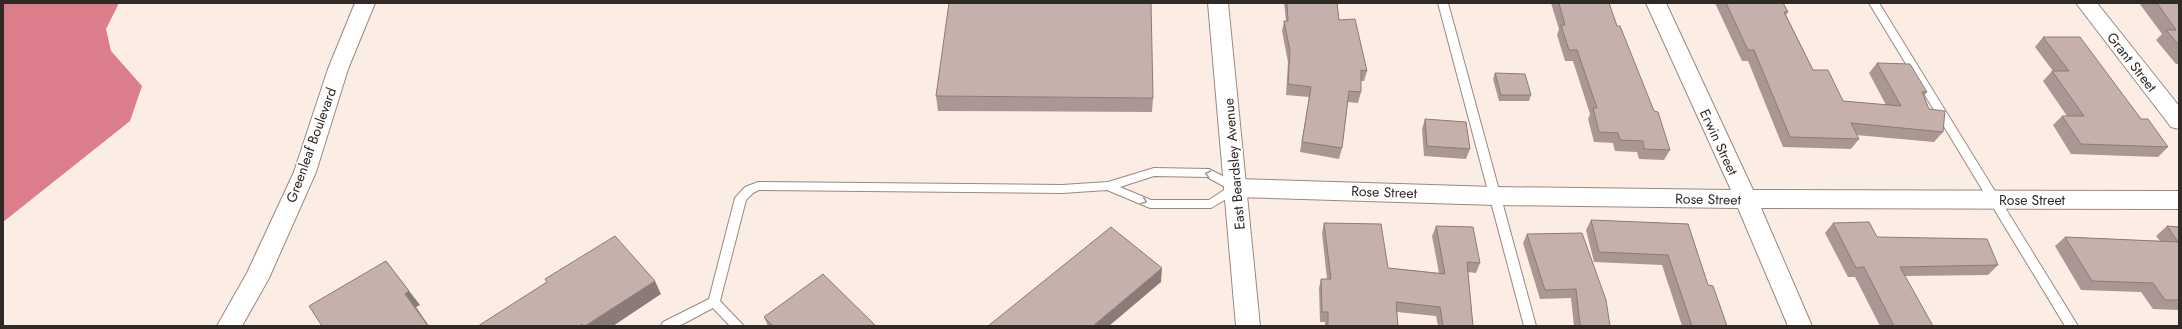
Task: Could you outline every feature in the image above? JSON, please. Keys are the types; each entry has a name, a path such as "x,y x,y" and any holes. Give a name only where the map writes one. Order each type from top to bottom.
{"street":[{"name":"Greenleaf Boulevard","path":"229,326 257,278 305,172 338,69 365,3"},
{"name":"East Beardsley Avenue","path":"1218,3 1248,326"},
{"name":"Erwin Street","path":"1656,3 1746,199 1800,326"},
{"name":"Grant Street","path":"2086,3 2179,121"},
{"name":"Rose Street","path":"1236,188 1495,196 1746,199 2179,200"}],"lane":[{"path":"1443,3 1530,326"},
{"path":"1874,3 2072,326"},
{"path":"667,326 714,302 741,198 749,190 758,186 1062,189 1108,186 1154,172 1209,173 1236,188 1211,204 1150,204 1108,186"},
{"path":"714,302 738,326"}],"shaded area":[{"path":"3,3 119,3 106,29 111,51 142,86 130,121 3,222"}],"building":[{"path":"949,3 1151,3 1153,98 936,96"},
{"path":"1287,3 1337,3 1339,20 1355,19 1367,71 1361,70 1361,92 1349,91 1342,148 1302,142 1311,87 1288,84 1290,51 1284,21 1288,21"},
{"path":"1559,3 1609,3 1617,26 1620,26 1654,111 1658,112 1670,150 1644,149 1643,141 1620,140 1618,133 1599,132 1593,108 1597,108 1577,50 1569,50 1561,25 1565,25"},
{"path":"1726,3 1783,3 1788,12 1784,12 1813,70 1828,70 1843,101 1901,106 1877,63 1910,64 1927,92 1922,92 1929,109 1945,111 1943,132 1851,123 1859,139 1790,137 1754,50 1748,50"},
{"path":"2157,3 2179,3 2179,45 2166,30 2176,30"},
{"path":"2043,37 2080,37 2141,119 2148,119 2168,147 2081,144 2062,116 2084,116 2052,71 2069,71"},
{"path":"1495,73 1525,74 1531,95 1501,95"},
{"path":"1425,119 1466,122 1470,149 1427,146"},
{"path":"1591,220 1688,224 1708,285 1713,286 1727,326 1692,326 1668,255 1599,252"},
{"path":"1869,222 1877,237 1987,239 1998,265 1900,267 1933,326 1894,326 1864,267 1856,268 1833,223"},
{"path":"1324,223 1381,224 1388,268 1445,274 1436,226 1473,227 1480,263 1467,262 1473,326 1443,326 1440,307 1396,302 1398,326 1328,326 1328,312 1322,312 1321,279 1331,279"},
{"path":"2167,226 2179,227 2179,300 2165,300 2153,283 2092,281 2065,237 2178,242"},
{"path":"1111,227 1162,268 1093,326 988,326"},
{"path":"1582,233 1606,300 1610,326 1580,325 1576,289 1545,290 1527,234"},
{"path":"615,236 655,281 585,326 582,324 580,326 478,326 547,282 545,279"},
{"path":"386,261 409,291 405,294 428,326 322,326 309,306"},
{"path":"823,274 876,326 773,326 764,317"}]}
